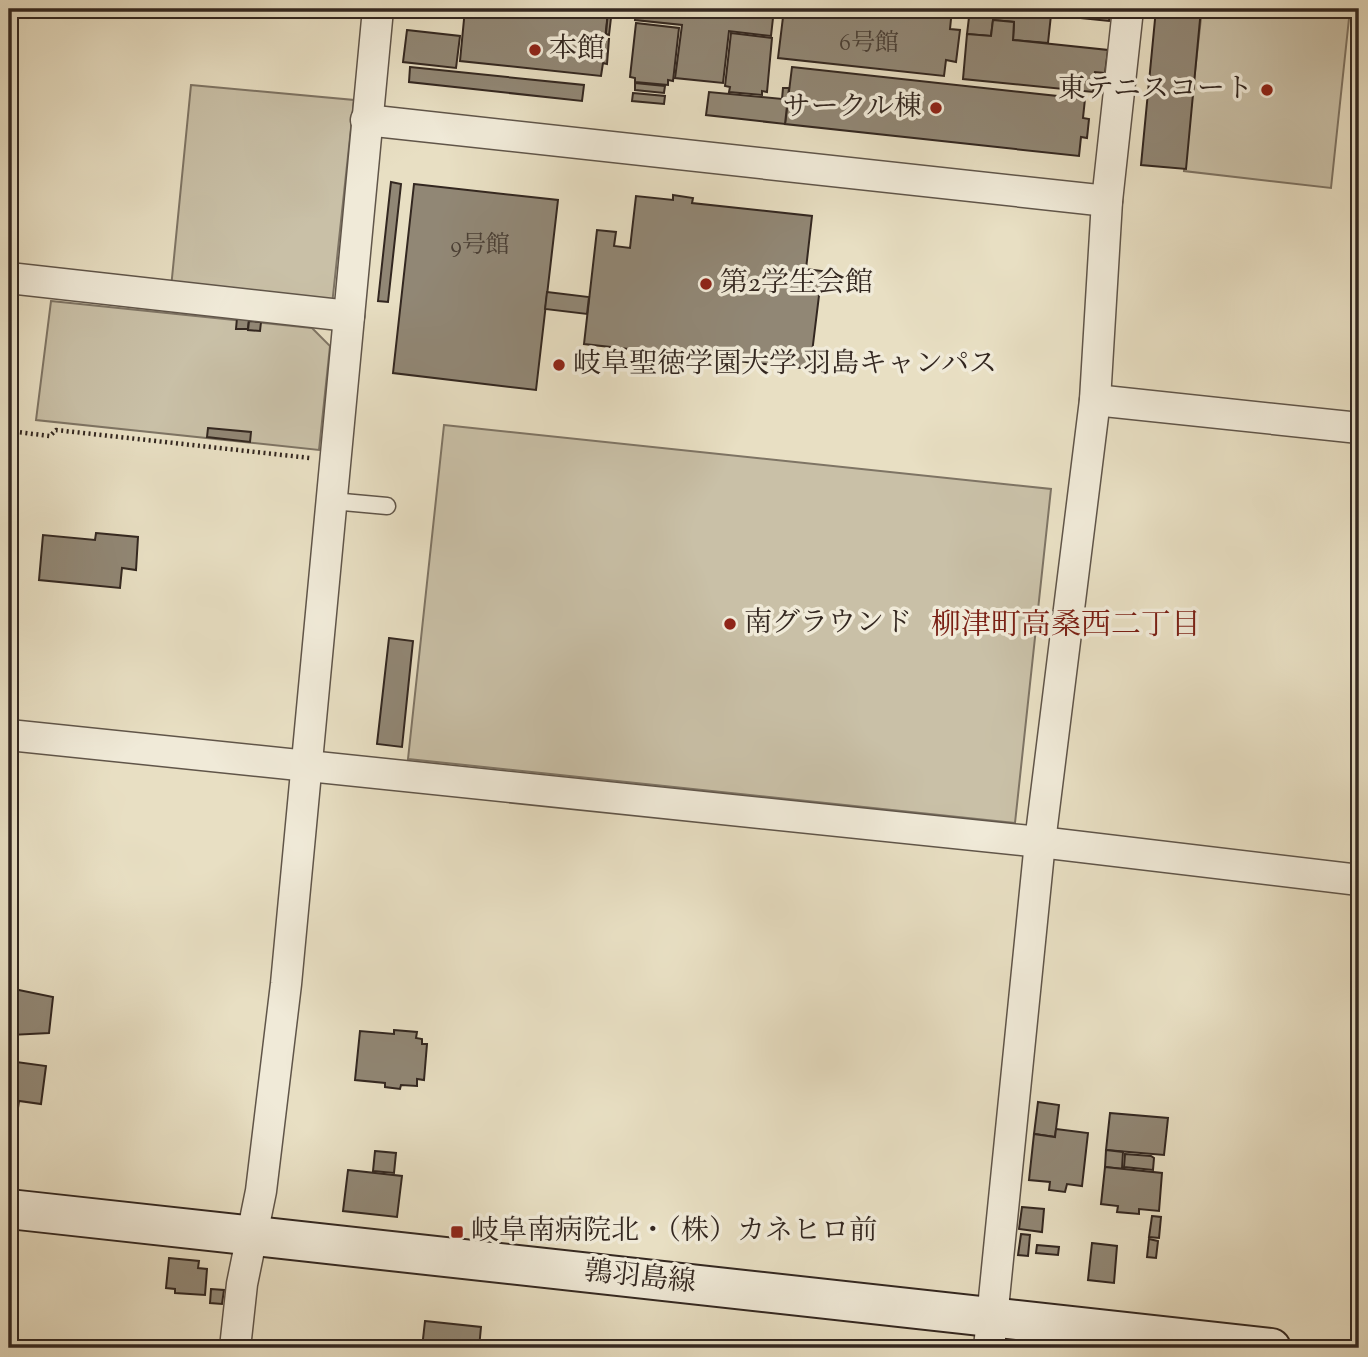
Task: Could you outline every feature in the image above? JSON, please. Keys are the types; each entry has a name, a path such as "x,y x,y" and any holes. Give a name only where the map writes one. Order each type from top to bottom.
{"main road":[{"name":"鶉羽島線","path":"9,1209 252,1235 991,1332 1271,1348"}],"street":[{"path":"235,1348 242,1284 261,1191 286,984 378,9"},
{"path":"991,1332 1040,842 1095,400 1107,201 1128,9"},
{"path":"366,120 1107,201"},
{"path":"9,278 349,316"},
{"path":"1095,400 1359,428"},
{"path":"9,735 1040,842 1359,880"}],"lane":[{"path":"332,501 387,506"}],"path":[{"path":"9,431 50,436 56,430 335,461"}],"shaded area":[{"name":"東テニスコート","path":"1202,9 1350,9 1331,188 1184,171"},
{"path":"191,85 354,100 332,305 171,288"},
{"path":"51,301 312,328 330,346 319,450 36,420"},
{"name":"南グラウンド","path":"444,425 1051,489 1015,823 408,759"}],"building":[{"name":"本館","path":"465,9 582,9 608,12 605,39 609,39 607,64 603,63 601,76 460,61"},
{"path":"582,9 612,9 609,35 606,34 608,12"},
{"path":"636,9 774,9 771,36 729,31 723,83 675,78 682,25 635,20"},
{"path":"784,9 952,9 950,29 960,30 956,62 946,60 944,76 778,58"},
{"path":"970,9 1111,9 1109,21 1051,15 1048,43 1013,40 1014,22 993,20 991,36 967,34"},
{"path":"1156,9 1201,9 1186,169 1141,165"},
{"path":"993,20 1014,22 1013,40 1108,50 1105,73 1095,72 1093,92 963,79 967,34 991,36"},
{"path":"636,23 679,28 673,81 668,80 668,85 635,82 635,78 630,77"},
{"path":"407,30 460,36 456,68 403,62"},
{"path":"731,33 772,38 767,92 762,91 762,95 729,92 730,87 725,86"},
{"path":"410,67 584,85 582,101 409,82"},
{"name":"サークル棟","path":"792,67 1085,99 1083,118 1089,119 1087,138 1081,137 1079,156 785,124"},
{"path":"635,83 665,86 664,93 635,90"},
{"path":"783,88 789,88 785,124 706,115 709,92 782,99"},
{"path":"633,93 665,96 664,104 632,101"},
{"path":"391,182 401,184 388,302 378,301"},
{"path":"414,184 558,200 536,390 393,373"},
{"name":"第2学生会館","path":"673,195 693,198 692,203 812,216 806,269 822,271 810,369 584,344 597,230 616,232 614,246 630,248 636,196 673,200"},
{"path":"547,292 589,297 587,314 545,309"},
{"path":"237,318 249,319 248,329 236,329"},
{"path":"249,321 261,322 260,331 248,330"},
{"path":"208,428 251,432 250,442 207,437"},
{"path":"96,533 138,537 136,570 122,568 120,588 39,580 43,535 95,540"},
{"path":"389,638 413,641 402,747 377,744"},
{"path":"9,988 53,997 49,1033 11,1035"},
{"path":"394,1030 417,1032 416,1038 422,1039 422,1044 427,1044 424,1080 417,1079 417,1086 401,1085 400,1089 385,1087 385,1083 355,1080 360,1031 394,1034"},
{"path":"9,1061 46,1066 41,1104 19,1101 18,1108 9,1107"},
{"path":"1038,1102 1059,1105 1055,1137 1034,1134"},
{"path":"1110,1113 1168,1118 1164,1155 1106,1150"},
{"path":"1056,1129 1088,1133 1082,1186 1067,1184 1065,1192 1049,1190 1050,1182 1029,1180 1034,1134 1055,1137"},
{"path":"1106,1150 1123,1152 1122,1169 1105,1167"},
{"path":"375,1151 396,1153 394,1173 373,1171"},
{"path":"1125,1154 1151,1156 1154,1158 1153,1170 1124,1167"},
{"path":"1105,1167 1162,1173 1159,1211 1139,1209 1139,1214 1117,1212 1118,1206 1101,1204"},
{"path":"348,1170 402,1176 397,1217 343,1211"},
{"path":"1022,1207 1044,1209 1042,1232 1019,1229"},
{"path":"1152,1216 1161,1217 1159,1238 1149,1237"},
{"path":"1021,1234 1030,1235 1028,1256 1018,1255"},
{"path":"1149,1239 1158,1241 1156,1258 1147,1257"},
{"path":"1092,1243 1117,1246 1114,1283 1088,1280"},
{"path":"1037,1245 1059,1247 1058,1255 1036,1253"},
{"path":"169,1258 199,1261 198,1268 207,1269 205,1295 175,1293 175,1289 166,1288"},
{"path":"211,1289 224,1290 222,1304 210,1303"},
{"path":"425,1321 481,1327 479,1348 422,1348"}],"place":[{"name":"本館","path":"535,50"},
{"name":"東テニスコート","path":"1267,90"},
{"name":"サークル棟","path":"936,108"},
{"name":"第2学生会館","path":"706,284"},
{"name":"岐阜聖徳学園大学 羽島キャンパス","path":"559,365"},
{"name":"南グラウンド","path":"730,624"},
{"name":"岐阜南病院北・（株）カネヒロ前","path":"457,1232"}],"district":[{"name":"柳津町高桑西二丁目","path":"1066,626"}]}
